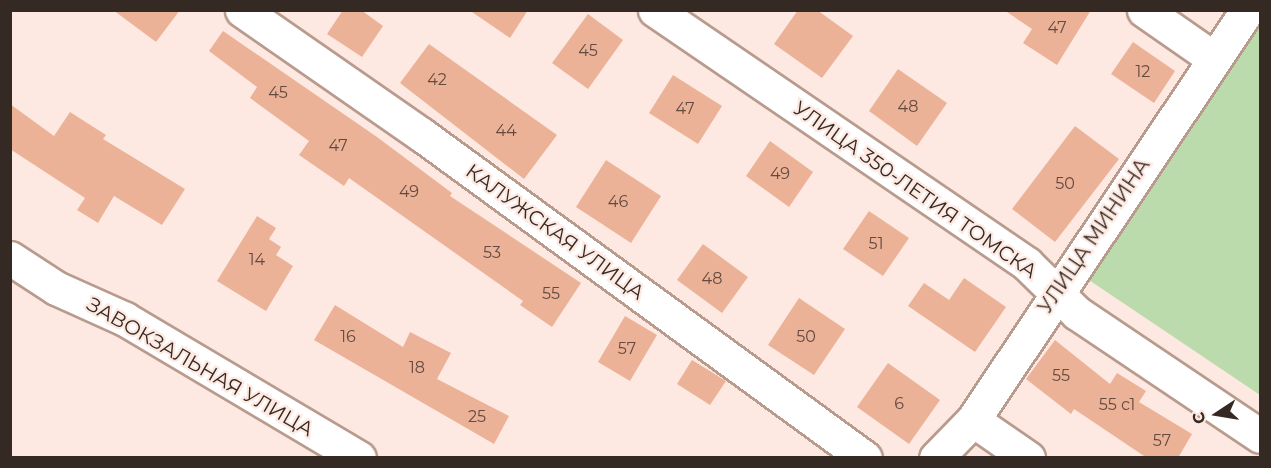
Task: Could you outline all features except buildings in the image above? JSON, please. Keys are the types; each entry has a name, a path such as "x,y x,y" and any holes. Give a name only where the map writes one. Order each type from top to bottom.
{"street":[{"name":"КАЛУЖСКАЯ УЛИЦА","path":"242,10 422,135 865,458"},
{"name":"УЛИЦА 350-ЛЕТИЯ ТОМСКА","path":"655,10 1027,264 1077,313 1260,436"},
{"path":"1144,10 1213,58"},
{"name":"УЛИЦА МИНИНА","path":"936,458 973,420 1056,292 1247,10"},
{"name":"ЗАВОКЗАЛЬНАЯ УЛИЦА","path":"10,258 57,288 124,319 359,458"},
{"path":"973,420 1028,458"}],"green space":[{"path":"1260,12 1260,395 1080,274"}]}
